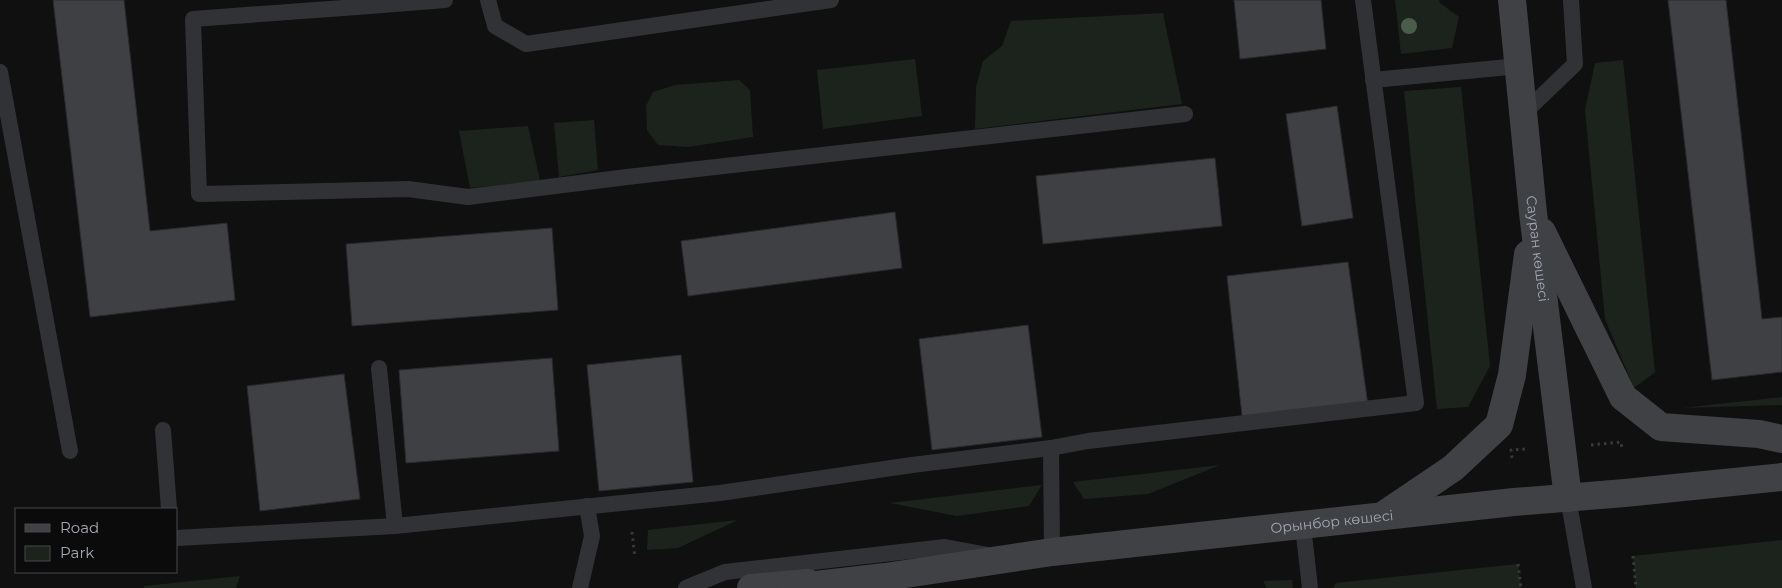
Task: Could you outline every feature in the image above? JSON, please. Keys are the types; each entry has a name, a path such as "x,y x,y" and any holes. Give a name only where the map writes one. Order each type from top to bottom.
{"street":[{"name":"Сауран көшесі","path":"1512,0 1533,213 1568,498"},
{"path":"1533,213 1622,396 1661,428 1759,434 1782,439"},
{"path":"1380,517 1453,468 1499,425 1512,375 1533,213"},
{"name":"Орынбор көшесі","path":"790,588 885,582 1007,558 1052,552 1782,476"},
{"name":"Орынбор көшесі","path":"751,588 885,582"}],"lane":[{"path":"445,0 356,4 193,19 199,194 408,189 468,197 627,176 1185,114"},
{"path":"488,0 495,26 526,44 831,0"},
{"path":"178,538 395,526 720,493 1051,448 1088,441 1416,403 1363,0"},
{"path":"1524,114 1575,64 1571,0"},
{"path":"1373,80 1519,66"},
{"path":"0,72 70,451"},
{"path":"378,368 395,526"},
{"path":"163,430 169,508"},
{"path":"1051,448 1052,552"},
{"path":"1568,498 1584,588"},
{"path":"580,588 592,536 587,506"},
{"path":"1303,526 1310,588"},
{"path":"686,588 725,572 945,547 1007,558"}],"path":[{"path":"1591,445 1621,442 1622,448"},
{"path":"1511,450 1526,449"},
{"path":"632,532 635,558"},
{"path":"1633,556 1636,588"},
{"path":"1518,564 1521,588"}],"green space":[{"path":"1395,0 1439,0 1440,3 1459,17 1452,48 1401,54"},
{"path":"1163,13 1182,104 975,129 976,87 983,61 1002,46 1011,21"},
{"path":"915,59 922,116 823,129 817,70"},
{"path":"1623,60 1655,372 1634,388 1605,319 1585,110 1595,63"},
{"path":"739,80 750,90 753,137 688,147 658,145 647,130 646,106 653,92 675,85"},
{"path":"1461,87 1490,366 1468,407 1437,409 1404,91"},
{"path":"594,120 598,170 559,177 554,123"},
{"path":"528,126 540,181 470,188 459,131"},
{"path":"1782,397 1782,405 1682,408"},
{"path":"1220,465 1148,494 1084,499 1073,482"},
{"path":"1042,485 1029,506 957,516 890,503"},
{"path":"738,520 678,548 647,550 648,530"},
{"path":"1782,540 1782,588 1636,588 1633,556"},
{"path":"1518,564 1521,588 1333,588 1336,583"},
{"path":"240,576 236,588 144,588 144,586"},
{"path":"1292,580 1293,588 1267,588 1263,581"}],"building":[{"path":"53,0 124,0 150,231 227,223 235,300 90,317"},
{"path":"1234,0 1321,0 1326,49 1240,59"},
{"path":"1668,0 1726,0 1762,319 1782,317 1782,372 1712,380"},
{"path":"1337,106 1353,218 1302,226 1286,114"},
{"path":"1215,158 1222,226 1043,244 1036,176"},
{"path":"895,212 902,268 688,296 681,241"},
{"path":"552,228 558,310 352,326 346,244"},
{"path":"1348,262 1368,405 1242,416 1227,276"},
{"path":"1028,325 1042,437 932,450 919,339"},
{"path":"681,355 693,482 599,491 587,365"},
{"path":"552,358 559,451 406,463 399,370"},
{"path":"344,374 360,499 260,511 247,386"}]}
